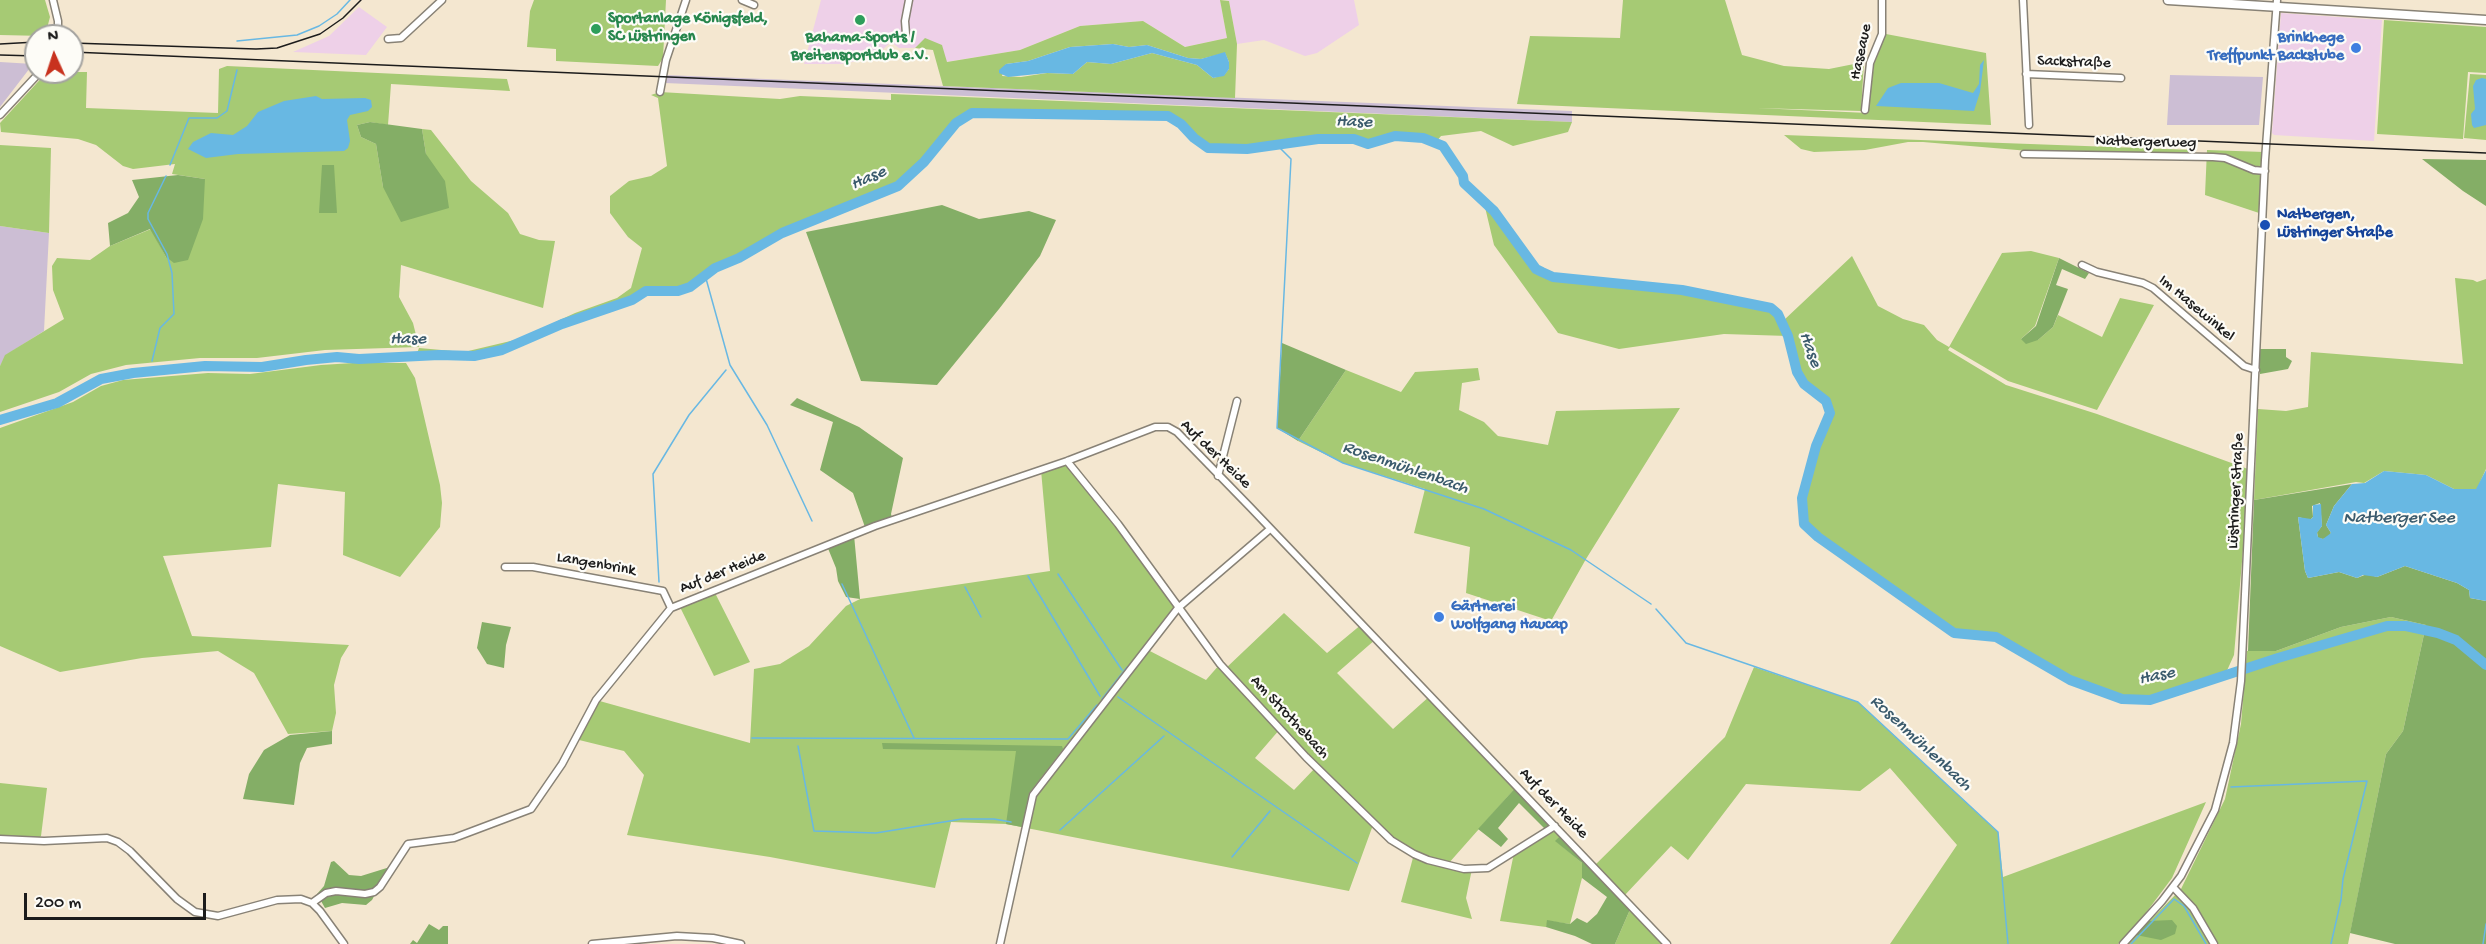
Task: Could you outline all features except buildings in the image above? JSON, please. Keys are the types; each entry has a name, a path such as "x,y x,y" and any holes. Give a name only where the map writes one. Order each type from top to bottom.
{"main road":[{"path":"2168,0 2276,3 2486,20"}],"street":[{"path":"53,0 58,24"},
{"path":"388,39 401,38 442,0"},
{"path":"660,92 666,60 686,0"},
{"path":"742,0 754,5"},
{"path":"906,34 905,21 909,0"},
{"name":"Haseaue","path":"1865,110 1870,63 1882,34 1882,0"},
{"name":"Sackstraße","path":"2022,0 2029,125"},
{"name":"Lüstringer Straße","path":"2122,944 2173,886 2204,832 2220,795 2233,743 2241,681 2265,171 2276,3"},
{"name":"Sackstraße","path":"2026,74 2121,78"},
{"path":"0,115 29,84"},
{"name":"Natbergerweg","path":"2024,154 2213,157 2254,170 2265,171"},
{"name":"Im Hasewinkel","path":"2082,265 2097,272 2143,283 2153,288 2244,366 2256,369"},
{"path":"1218,476 1237,400"},
{"name":"Auf der Heide","path":"312,903 326,893 336,891 365,894 374,892 380,887 408,844 454,838 531,809 562,764 596,700 671,608 875,526 1067,461 1155,427 1168,427 1176,432 1270,529 1667,944"},
{"name":"Am Strothebach","path":"1067,461 1118,524 1220,664 1306,757 1373,825 1391,840 1428,860 1464,869 1488,868 1555,826"},
{"path":"1000,944 1033,795 1178,608 1270,529"},
{"name":"Langenbrink","path":"505,567 533,567 663,591 671,608"},
{"path":"0,839 44,841 96,838 118,842 186,907 205,915 231,913 288,898 301,899 312,903 344,944"},
{"path":"2173,886 2193,908 2214,944"},
{"path":"592,944 677,936 712,938 741,944"}],"shaded area":[{"path":"821,0 1220,0 1227,38 1185,47 1143,21 1080,26 1020,50 946,62 925,39 915,48 899,48 891,42 872,59 840,64 804,64"},
{"path":"1225,0 1354,0 1359,25 1317,53 1305,56 1264,40 1237,44 1229,1"},
{"path":"359,7 387,27 366,55 293,52 329,36"},
{"path":"2281,13 2382,20 2374,141 2274,135 2272,133"},
{"path":"0,62 24,63 24,76 0,107"},
{"path":"665,75 1572,111 1572,122 665,83"},
{"path":"2170,75 2263,77 2259,125 2167,125"},
{"path":"0,226 49,233 44,331 6,355 0,366"}],"green space":[{"path":"0,0 45,0 50,17 48,24 24,24 24,36 0,35"},
{"name":"Sportanlage Königsfeld, SC Lüstringen","path":"534,0 666,0 663,58 658,66 556,61 556,49 527,47 530,11"},
{"path":"1220,0 1229,1 1237,44 1235,98 943,86 933,50 915,48 925,38 942,45 947,62 1020,50 1080,26 1143,21 1185,47 1227,38","holes":["1113,44 1129,47 1147,45 1188,58 1201,59 1225,53 1229,69 1224,75 1213,78 1197,65 1152,53 1111,64 1087,62 1073,74 1002,76 1006,64 1028,61 1070,47"]},
{"path":"1623,0 1725,0 1742,55 1784,66 1829,69 1864,62 1861,111 1757,108 1868,113 1874,64 1886,34 1986,53 1991,125 1517,104 1530,36 1620,38"},
{"path":"2384,20 2486,27 2486,73 2468,72 2463,139 2377,134"},
{"path":"227,66 507,79 510,91 391,84 388,125 370,122 357,125 361,137 376,144 383,187 426,154 422,129 431,130 471,181 508,213 520,234 539,240 555,241 543,308 401,265 399,297 413,323 419,347 325,350 257,358 200,358 126,365 91,374 59,392 0,412 0,366 5,355 64,319 53,290 52,266 57,258 90,260 110,246 151,229 166,257 205,179 172,174 175,164 133,169 123,166 96,145 78,139 1,132 0,123 36,84 84,84 84,72 87,72 86,108 218,113 219,69"},
{"path":"2470,74 2486,75 2486,140 2464,138"},
{"path":"660,92 780,99 800,96 891,100 891,94 1572,122 1568,132 1513,146 1481,131 1441,136 1436,142 1423,138 1395,136 1368,144 1354,139 1318,139 1248,149 1208,148 1194,138 1181,124 1168,116 972,113 956,123 924,162 900,184 782,233 739,258 715,268 690,287 678,291 646,291 632,300 562,324 502,350 474,356 416,356 419,348 464,352 519,339 575,313 617,298 631,288 642,248 628,237 610,213 610,196 629,181 651,176 667,166 658,98 651,95"},
{"path":"370,122 422,129 426,154 445,181 449,208 401,222 383,187 376,144 361,137 357,125"},
{"path":"1784,135 2194,150 2194,155 2029,151 1923,142 1908,142 1865,150 1814,152 1801,149"},
{"path":"0,145 51,148 49,233 0,226"},
{"path":"2207,150 2264,152 2259,213 2205,195"},
{"path":"2422,159 2486,160 2486,206 2463,191"},
{"path":"322,165 334,165 337,213 319,213"},
{"path":"178,175 205,179 203,219 188,260 174,263 166,257 150,229 110,246 108,223 128,213 139,197 132,180"},
{"path":"1484,203 1500,218 1536,269 1553,277 1682,290 1771,308 1783,321 1852,256 1878,306 1903,319 1924,325 1937,340 1949,347 2002,253 2031,251 2059,258 2035,326 2021,339 2038,340 2053,327 2058,315 2102,337 2120,298 2154,305 2097,410 2008,381 1950,347 1948,350 2006,385 2097,414 2248,469 2234,655 2225,675 2150,700 2122,699 2073,681 1996,637 1954,633 1818,537 1804,524 1802,498 1816,446 1830,413 1827,404 1804,384 1797,372 1788,336 1724,334 1619,349 1558,333 1494,245"},
{"path":"942,205 979,219 1029,211 1056,220 1040,256 937,385 861,381 806,232"},
{"path":"2059,258 2089,273 2085,279 2062,269 2056,285 2068,289 2053,327 2038,340 2026,344 2021,339 2036,326"},
{"path":"2455,278 2477,282 2486,279 2486,469 2477,489 2454,489 2426,475 2384,471 2364,483 2356,482 2254,500 2258,409 2286,411 2308,407 2311,352 2463,364"},
{"path":"1282,343 1346,370 1298,441 1277,428"},
{"path":"2260,349 2286,349 2286,357 2292,361 2288,369 2260,374"},
{"path":"353,363 406,363 415,378 440,485 442,503 440,527 400,577 343,555 345,492 278,484 271,547 163,556 192,636 349,645 341,658 334,685 336,713 332,731 288,734 254,673 218,651 142,658 60,672 0,646 0,428 73,402 101,386 123,380 208,373 250,374"},
{"path":"1478,368 1480,380 1462,383 1459,410 1484,422 1498,436 1548,445 1556,411 1680,408 1586,559 1551,621 1466,593 1470,547 1414,533 1425,489 1343,463 1298,441 1346,370 1401,392 1415,372"},
{"path":"797,398 859,427 903,458 891,514 893,521 866,530 853,493 820,470 833,422 790,405"},
{"path":"1067,461 1178,608 1146,649 1206,680 1220,664 1225,669 1284,613 1327,653 1362,624 1376,639 1337,673 1393,729 1431,695 1517,786 1448,864 1472,869 1466,898 1472,919 1401,902 1414,854 1373,825 1349,891 1006,824 951,822 935,888 770,857 627,835 644,775 624,751 575,739 596,700 750,743 754,669 780,664 809,646 846,606 860,599 1050,571 1041,470","holes":["1280,729 1316,767 1294,790 1255,758"]},
{"path":"2352,484 2334,506 2326,525 2331,533 2329,537 2318,538 2317,532 2322,526 2320,503 2312,506 2313,517 2310,520 2298,517 2305,571 2308,578 2339,572 2357,578 2367,574 2377,577 2405,566 2457,583 2469,590 2470,598 2486,601 2486,944 2395,944 2350,933 2386,754 2403,731 2426,625 2391,617 2341,627 2276,651 2248,651 2254,500"},
{"path":"854,535 860,599 846,597 838,581 836,568 827,546"},
{"path":"714,591 750,662 714,676 679,605"},
{"path":"2391,617 2426,625 2403,731 2386,754 2348,944 2127,944 2181,889 2225,799 2241,724 2247,651 2276,651 2341,627"},
{"path":"482,622 511,627 506,645 504,668 487,664 477,648"},
{"path":"1754,667 1858,702 1998,832 2003,877 2206,802 2172,878 2136,926 2118,944 1890,944 1957,845 1890,768 1860,791 1746,784 1688,860 1671,846 1624,896 1594,866 1725,737"},
{"path":"332,731 332,744 307,748 300,763 294,805 243,799 249,774 264,750 290,735"},
{"path":"882,743 1062,746 1063,749 1029,793 1022,827 1006,824 1016,751 883,749"},
{"path":"0,783 47,788 39,838 0,836"},
{"path":"1517,786 1555,826 1547,831 1519,803 1498,828 1508,839 1501,847 1478,829"},
{"path":"1555,826 1562,834 1556,841 1582,863 1582,878 1570,924 1548,921 1546,927 1500,921 1514,853"},
{"path":"1562,834 1632,905 1615,944 1592,944 1546,927 1547,920 1570,924 1577,918 1587,923 1597,914 1607,897 1582,878 1582,863 1555,841"},
{"path":"334,861 349,875 361,876 390,867 372,900 366,905 342,903 325,908 317,894 324,886 331,862"},
{"path":"1632,905 1667,944 1615,944"},
{"path":"2172,920 2177,926 2175,934 2161,940 2136,935 2149,921"},
{"path":"429,924 439,930 443,926 448,926 448,944 410,944 413,940 417,943"}],"water":[{"path":"1113,44 1129,47 1147,45 1188,58 1201,59 1225,52 1229,69 1224,76 1213,78 1197,65 1152,53 1111,64 1087,62 1073,74 1047,73 1008,77 999,73 999,70 1006,64 1028,61 1070,47"},
{"path":"1984,60 1980,92 1974,111 1876,106 1888,88 1901,83 1939,83 1973,93 1979,84 1980,65"},
{"path":"2486,79 2486,125 2474,128 2471,114 2475,109 2473,86 2476,80"},
{"path":"316,96 322,99 365,98 371,100 372,107 368,111 350,115 347,120 350,141 348,148 344,151 238,154 206,158 188,149 193,142 211,133 233,135 247,126 258,112 284,101"},
{"name":"Natberger See","path":"2486,470 2486,601 2470,598 2469,590 2457,583 2405,566 2377,577 2363,575 2357,578 2339,572 2308,578 2305,571 2298,517 2311,519 2313,505 2321,504 2322,526 2317,533 2318,537 2323,539 2331,533 2326,525 2334,506 2352,484 2365,483 2384,471 2426,475 2454,489 2476,489"}],"waterway":[{"path":"237,41 297,35 319,26 337,14 350,0"},
{"path":"170,165 189,118 217,118 227,111 237,70"},
{"name":"Hase","path":"0,420 57,403 101,379 133,373 205,366 262,367 337,357 359,359 439,355 474,356 502,350 562,324 632,300 646,291 678,291 690,287 715,268 739,258 782,233 898,186 924,162 956,123 972,113 1168,116 1181,124 1194,138 1208,148 1247,149 1318,139 1354,139 1368,144 1395,136 1423,138 1443,146 1463,176 1464,183 1494,211 1536,269 1542,272 1553,277 1682,290 1771,308 1778,314 1788,336 1797,372 1804,384 1826,401 1830,413 1816,446 1802,498 1804,524 1818,537 1954,633 1996,637 2070,680 2122,699 2150,700 2278,658 2387,626 2406,626 2438,633 2456,640 2486,665"},
{"name":"Rosenmühlenbach","path":"1277,145 1291,159 1277,428 1343,463 1484,509 1571,550 1651,604"},
{"path":"152,361 160,328 174,314 172,273 167,254 148,219 148,213 166,176"},
{"path":"705,275 730,365 767,425 812,521"},
{"path":"659,582 653,474 689,415 726,370"},
{"path":"1058,574 1122,670"},
{"path":"1028,576 1100,696"},
{"path":"842,584 914,738"},
{"path":"965,587 981,617"},
{"name":"Rosenmühlenbach","path":"1656,609 1686,643 1858,702 1998,832 2008,944"},
{"path":"1102,699 1127,667"},
{"path":"1118,697 1357,863"},
{"path":"752,738 1068,739 1097,705"},
{"path":"1060,830 1164,736"},
{"path":"798,746 814,831 876,833 962,819 994,819 1011,822"},
{"path":"2231,787 2367,781 2343,879 2341,900 2331,944"},
{"path":"1232,857 1270,811"},
{"path":"2131,944 2174,899 2184,906 2206,944"},
{"path":"2483,944 2486,924"}],"railway":[{"path":"84,43 277,48 320,34 343,18 361,0"},
{"path":"0,44 24,43"},
{"path":"84,53 2486,153"},
{"path":"0,55 24,56"}],"place":[{"name":"Bahama-Sports / Breitensportclub e.V.","path":"860,20"},
{"name":"Sportanlage Königsfeld, SC Lüstringen","path":"596,29"},
{"name":"Brinkhege Treffpunkt Backstube","path":"2356,48"},
{"name":"Natbergen, Lüstringer Straße","path":"2265,225"},
{"name":"Gärtnerei Wolfgang Haucap","path":"1439,617"}]}
